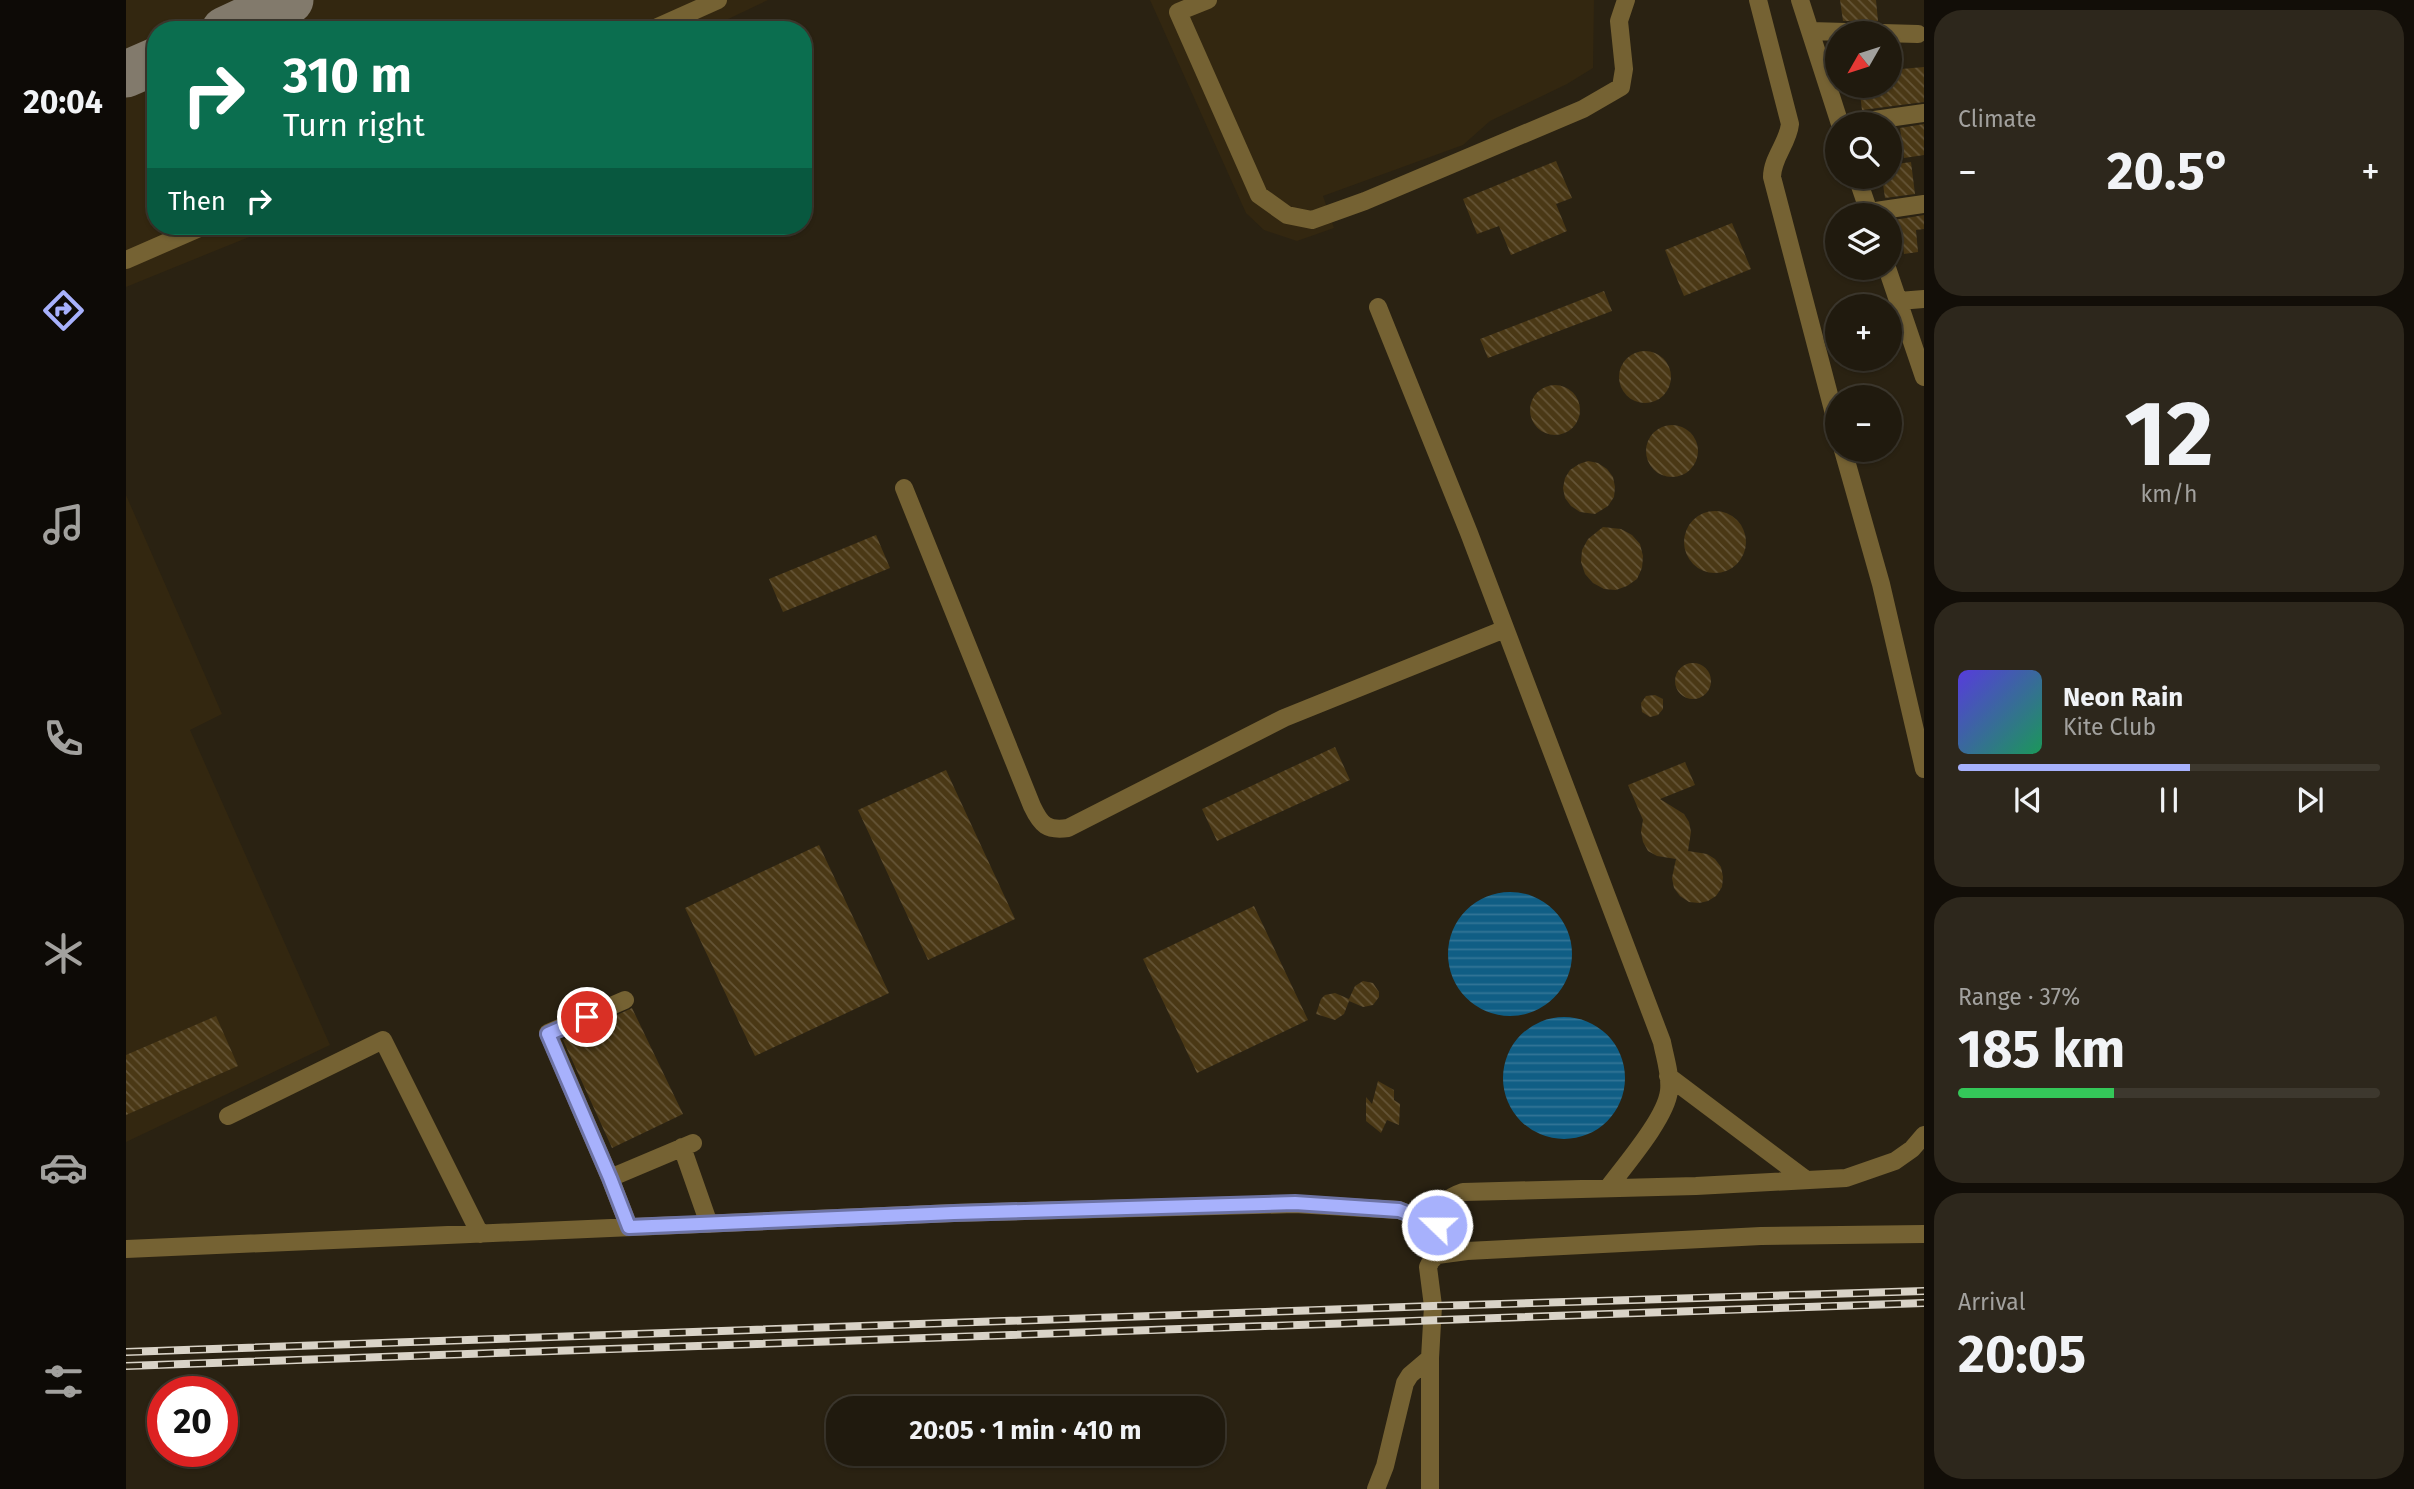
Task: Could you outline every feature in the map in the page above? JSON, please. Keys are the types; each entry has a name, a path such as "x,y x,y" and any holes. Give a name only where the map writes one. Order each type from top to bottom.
{"street":[{"path":"671,21 719,0"},
{"path":"1208,0 1175,6 1259,195 1286,215 1312,220 1365,201 1583,108 1621,88 1624,69 1619,21 1626,0"},
{"path":"1758,0 1790,124 1789,133 1772,168 1772,177 1826,385"},
{"path":"1800,0 1836,112"},
{"path":"1810,31 1918,34"},
{"path":"1902,116 1924,113"},
{"path":"1902,208 1924,204"},
{"path":"126,260 183,235"},
{"path":"1902,301 1924,299"},
{"path":"1378,307 1505,629 1658,1030 1669,1090 1663,1111 1608,1188"},
{"path":"1902,310 1924,377"},
{"path":"1846,462 1881,584 1924,769"},
{"path":"904,488 1032,806 1041,821 1055,830 1068,828 1284,718 1505,629"},
{"path":"625,1000 548,1034 629,1227"},
{"path":"228,1116 383,1040 480,1234"},
{"path":"1668,1076 1805,1179"},
{"path":"1444,1254 1437,1214 1454,1195 1463,1192 1696,1186 1836,1179 1856,1176 1903,1156 1924,1135"},
{"path":"610,1178 687,1145 709,1224"},
{"path":"126,1250 968,1213 1295,1203 1399,1210 1437,1225"},
{"path":"1430,1489 1430,1358 1433,1306 1428,1267 1437,1255 1761,1236 1924,1234"},
{"path":"1376,1489 1385,1466 1405,1383 1410,1375 1430,1358"}],"shaded area":[{"path":"126,0 768,0 724,21 147,21 147,235 254,235 126,287"},
{"path":"1150,0 1594,0 1593,68 1567,84 1490,121 1463,145 1323,196 1334,228 1297,241 1264,230 1246,213"},
{"path":"126,495 222,714 190,730 330,1045 126,1142"}],"water":[{"path":"1510,892 1534,896 1554,910 1568,930 1572,954 1568,978 1554,998 1534,1012 1510,1016 1486,1012 1466,998 1452,978 1448,954 1452,930 1466,910 1486,896"},
{"path":"1564,1017 1587,1022 1607,1035 1620,1055 1625,1078 1620,1101 1607,1121 1587,1134 1564,1139 1541,1134 1521,1121 1508,1101 1503,1078 1508,1055 1521,1035 1541,1022"}],"building":[{"path":"1840,0 1876,0 1878,21 1843,21"},
{"path":"1924,67 1924,102 1862,110 1860,98 1902,98 1902,69"},
{"path":"1924,124 1924,155 1904,158 1902,128"},
{"path":"1556,161 1572,198 1556,204 1567,231 1511,255 1499,226 1477,234 1463,199"},
{"path":"1911,162 1915,194 1885,198 1884,189 1902,189 1902,163"},
{"path":"1924,215 1924,229 1916,230 1918,252 1904,254 1902,219"},
{"path":"1732,223 1751,269 1684,296 1665,250"},
{"path":"1604,291 1612,311 1488,358 1480,339"},
{"path":"1645,351 1655,353 1663,359 1669,367 1669,387 1663,395 1655,401 1645,403 1635,401 1627,395 1621,387 1619,377 1621,367 1627,359 1635,353"},
{"path":"1555,385 1572,393 1580,410 1572,427 1555,435 1538,427 1530,410 1538,393"},
{"path":"1672,425 1682,427 1690,433 1696,441 1696,461 1690,469 1682,475 1672,477 1662,475 1654,469 1648,461 1646,451 1648,441 1654,433 1662,427"},
{"path":"1588,461 1607,469 1613,477 1615,487 1614,497 1608,506 1595,514 1580,512 1571,506 1565,498 1563,488 1570,470"},
{"path":"1715,511 1737,520 1746,542 1737,564 1715,573 1693,564 1684,542 1693,520"},
{"path":"1603,527 1621,529 1632,535 1640,544 1643,556 1637,579 1616,590 1604,589 1593,583 1585,574 1581,562 1582,550 1588,539"},
{"path":"876,535 890,568 783,612 769,579"},
{"path":"1693,663 1706,668 1711,681 1706,694 1693,699 1680,694 1675,681 1680,668"},
{"path":"1655,695 1663,699 1663,709 1658,715 1650,717 1642,712 1641,703 1646,696"},
{"path":"1335,747 1350,780 1217,841 1202,809"},
{"path":"1685,762 1695,785 1660,799 1684,814 1689,822 1691,832 1688,851 1707,854 1721,867 1722,887 1716,896 1699,903 1689,902 1674,888 1672,878 1676,859 1657,856 1648,851 1641,832 1643,820 1628,785"},
{"path":"946,770 1015,919 928,960 858,810"},
{"path":"819,845 889,993 755,1056 685,908"},
{"path":"1254,906 1308,1020 1197,1073 1143,959"},
{"path":"1363,981 1373,983 1379,992 1373,1005 1363,1007 1349,1001 1344,1014 1335,1020 1316,1014 1325,995 1335,993 1349,999 1355,986"},
{"path":"632,1008 683,1114 612,1148 563,1040"},
{"path":"216,1016 238,1066 126,1115 126,1055"},
{"path":"1378,1081 1394,1090 1394,1100 1400,1104 1399,1125 1387,1120 1381,1133 1366,1121 1366,1097 1372,1104"}],"taxiway":[{"path":"244,21 290,0"},
{"path":"126,74 147,65"}],"railway":[{"path":"126,1352 1924,1291"},
{"path":"126,1366 1924,1303"}],"route":[{"path":"587,1017 548,1034 629,1227 954,1213 1295,1203 1399,1210 1437,1225"}]}
